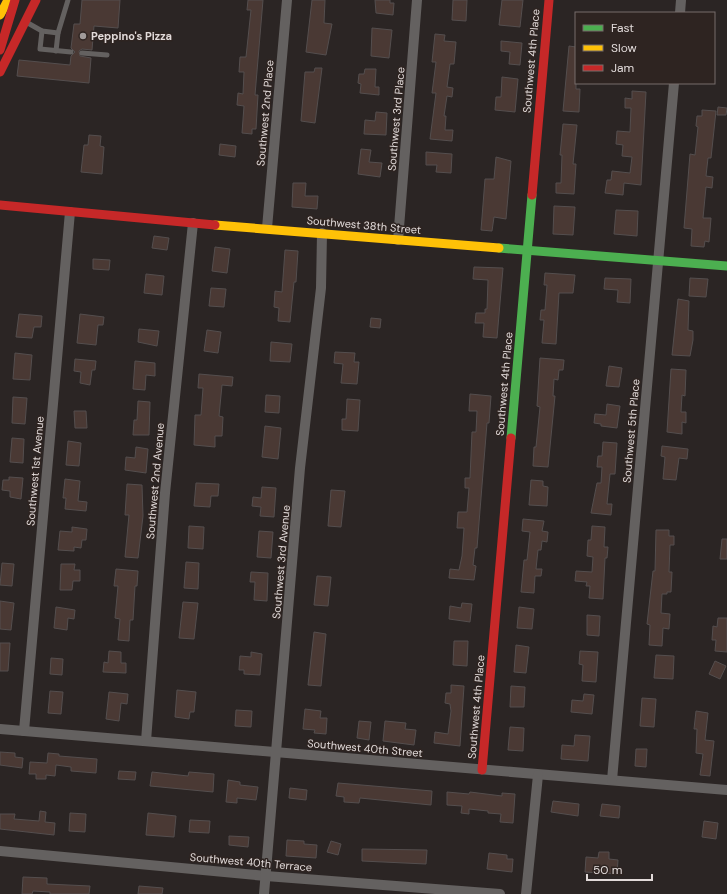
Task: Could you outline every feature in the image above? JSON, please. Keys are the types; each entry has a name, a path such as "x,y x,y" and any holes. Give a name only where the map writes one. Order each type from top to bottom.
{"street":[{"path":"0,14 8,0"},
{"path":"0,50 15,0"},
{"path":"0,72 36,0"},
{"name":"Southwest 2nd Place","path":"267,228 287,0"},
{"name":"Southwest 3rd Place","path":"398,240 417,0"},
{"name":"Southwest 4th Place","path":"482,770 549,0"},
{"path":"680,12 681,0"},
{"name":"Southwest 5th Place","path":"612,780 674,84"},
{"name":"Southwest 38th Street","path":"0,205 193,223 727,266"},
{"name":"Southwest 1st Avenue","path":"24,731 70,212"},
{"name":"Southwest 2nd Avenue","path":"146,741 165,493 193,223"},
{"name":"Southwest 3rd Avenue","path":"264,894 300,468 321,288 322,233"},
{"name":"Southwest 40th Street","path":"0,729 727,790"},
{"path":"526,894 538,774"},
{"name":"Southwest 40th Terrace","path":"0,851 266,876 500,894"}],"lane":[{"path":"56,51 58,33 68,0"},
{"path":"25,22 42,31 58,33"},
{"path":"42,31 40,49 71,52"},
{"path":"82,53 107,55"}],"building":[{"path":"82,0 120,0 118,28 94,26 92,50 82,49 79,51 80,56 91,58 89,83 17,76 19,60 70,65 71,56 75,52 71,48 74,24 80,24"},
{"path":"248,0 263,0 255,95 258,95 256,129 252,129 252,134 242,133 244,106 237,105 238,93 243,94 244,72 239,72 240,57 246,57 251,10 247,10"},
{"path":"312,0 325,0 324,23 332,24 326,55 306,52"},
{"path":"375,0 390,0 390,3 394,3 393,15 376,13"},
{"path":"453,0 467,0 466,21 452,20"},
{"path":"502,0 523,0 520,27 499,25"},
{"path":"372,28 392,30 389,58 371,56"},
{"path":"435,34 445,35 444,41 456,42 454,64 450,64 447,87 453,88 452,97 447,96 444,116 446,116 445,130 453,130 452,141 430,139 436,93 432,93 436,62 432,62"},
{"path":"501,41 522,43 520,65 509,64 510,52 501,51"},
{"path":"569,46 575,47 575,84 576,89 580,89 579,112 563,111"},
{"path":"315,68 322,68 315,123 301,121 305,72 314,72"},
{"path":"365,69 376,69 375,87 379,87 379,95 360,93 361,84 358,83 359,74 364,74"},
{"path":"502,77 518,79 515,112 495,110 496,97 501,97"},
{"path":"632,91 646,92 641,185 624,183 623,195 605,193 607,180 611,180 612,171 630,173 632,157 622,156 623,145 616,144 617,131 630,132 631,108 625,108 625,98 632,99"},
{"path":"718,107 727,108 726,115 717,115"},
{"path":"702,110 716,111 711,158 708,158 706,176 713,177 712,188 706,187 703,218 711,218 709,242 705,241 704,247 691,246 692,229 684,228 690,154 695,155 698,127 696,126 697,116 702,116"},
{"path":"376,112 387,113 386,135 364,134 365,120 375,121"},
{"path":"563,124 577,125 573,164 576,164 574,194 556,193 556,183 561,183 562,155 560,155"},
{"path":"89,135 101,136 100,146 104,147 102,174 81,172 84,145 88,145"},
{"path":"220,144 236,146 235,157 219,155"},
{"path":"361,149 371,150 369,162 382,163 380,177 358,174"},
{"path":"426,152 452,154 451,173 436,172 437,165 426,165"},
{"path":"496,157 511,161 506,219 494,217 492,231 481,230 485,179 494,179"},
{"path":"293,183 306,183 305,196 318,196 317,209 292,207"},
{"path":"554,206 575,207 573,235 553,234"},
{"path":"616,210 638,211 637,236 614,234"},
{"path":"154,236 169,238 167,250 152,248"},
{"path":"215,247 230,249 227,273 212,271"},
{"path":"285,250 298,251 296,282 294,282 290,322 278,321 279,308 274,307 275,291 282,292"},
{"path":"93,259 110,260 109,270 93,269"},
{"path":"474,267 503,268 497,338 483,337 484,323 475,323 476,313 485,313 485,309 487,309 488,280 473,279"},
{"path":"545,273 575,275 573,293 559,293 556,344 542,343 544,320 540,320 541,310 545,310 547,285 544,285"},
{"path":"146,274 164,276 162,295 144,293"},
{"path":"605,278 631,279 630,303 617,302 618,290 604,289"},
{"path":"690,278 708,279 706,297 689,296"},
{"path":"211,288 226,289 224,307 209,306"},
{"path":"678,299 689,301 688,330 693,331 690,356 672,355"},
{"path":"19,314 42,316 41,327 34,327 32,338 16,337"},
{"path":"80,314 104,317 103,325 98,325 96,345 77,343"},
{"path":"371,318 381,319 380,328 370,327"},
{"path":"139,329 159,331 157,346 138,342"},
{"path":"207,330 221,332 218,353 204,351"},
{"path":"271,342 292,344 290,362 270,361"},
{"path":"335,352 355,353 354,362 359,362 357,384 341,383 343,364 334,363"},
{"path":"15,353 32,355 30,380 13,379"},
{"path":"540,358 564,360 563,370 559,370 558,380 554,379 553,396 555,396 548,467 533,466 534,447 536,447 540,407 537,406"},
{"path":"75,359 96,361 95,370 92,370 90,385 80,383 81,372 74,371"},
{"path":"135,361 155,363 155,376 146,375 145,390 133,389"},
{"path":"609,366 622,368 619,387 606,386"},
{"path":"671,369 686,370 685,396 682,395 681,412 686,412 686,423 682,422 682,434 667,432"},
{"path":"199,374 233,377 232,386 222,385 219,416 223,417 222,436 215,436 215,447 194,445 195,415 201,415 203,388 198,388"},
{"path":"470,394 491,396 489,423 487,423 477,548 475,548 473,565 476,566 474,580 449,578 450,569 459,570 462,556 464,528 457,528 458,512 467,512 469,488 465,488 465,478 470,478 472,432 476,432 477,411 469,411"},
{"path":"266,395 280,396 279,413 265,412"},
{"path":"13,397 27,398 25,424 12,423"},
{"path":"347,399 360,400 358,431 342,430 342,419 346,419"},
{"path":"138,401 150,402 149,435 133,435 134,420 137,420"},
{"path":"607,404 620,406 617,428 601,426 601,424 594,423 595,414 606,415"},
{"path":"74,411 86,411 87,428 75,428"},
{"path":"265,426 281,428 278,459 262,457"},
{"path":"12,438 24,439 23,463 10,462"},
{"path":"68,441 81,443 79,466 66,465"},
{"path":"603,442 617,443 615,474 610,474 607,504 612,504 611,515 591,513 597,483 601,483 602,467 597,467 598,456 602,456"},
{"path":"662,446 688,449 687,459 679,458 676,480 663,479 665,457 661,456"},
{"path":"136,447 148,449 146,473 125,470 126,457 135,458"},
{"path":"9,477 23,478 21,499 10,497 10,491 2,490 3,480 9,480"},
{"path":"65,479 80,481 78,501 87,502 86,511 65,509 66,498 63,498"},
{"path":"531,480 543,481 543,486 548,487 547,506 529,505"},
{"path":"196,483 219,484 218,496 211,496 210,507 194,506"},
{"path":"127,484 142,485 143,516 138,558 125,557 129,515 125,515"},
{"path":"262,487 276,488 274,517 260,516 261,507 252,506 253,497 261,498"},
{"path":"331,490 345,491 341,527 328,526"},
{"path":"523,519 544,521 542,531 548,532 547,542 542,541 541,550 538,550 536,569 542,569 541,576 535,576 534,593 521,592 524,560 527,560 530,532 522,531"},
{"path":"189,526 204,527 203,549 188,548"},
{"path":"592,526 605,527 604,547 608,547 607,558 605,558 603,599 589,598 590,586 586,586 587,582 575,581 576,571 592,572 593,557 587,556 588,540 591,540"},
{"path":"72,527 87,529 86,540 82,540 81,548 74,547 74,551 58,550 60,531 72,532"},
{"path":"656,530 669,530 669,536 674,536 674,545 670,545 669,572 672,572 671,592 662,594 661,613 670,614 669,629 663,628 662,646 649,645 650,625 647,624 653,571 655,571"},
{"path":"259,531 273,532 271,558 257,557"},
{"path":"722,539 727,539 727,559 720,559"},
{"path":"186,562 199,563 198,589 184,588"},
{"path":"2,563 14,564 12,586 0,585"},
{"path":"61,564 75,564 74,570 80,570 80,581 73,581 72,590 60,590"},
{"path":"116,569 138,571 137,586 135,586 133,620 130,620 129,641 118,640 120,619 115,618 118,586 114,586"},
{"path":"251,572 268,573 267,601 254,600 255,582 250,582"},
{"path":"317,576 331,577 328,606 314,605"},
{"path":"0,601 14,603 11,630 0,629"},
{"path":"183,602 198,603 194,639 179,638"},
{"path":"462,603 472,604 470,622 449,619 450,606 461,608"},
{"path":"56,607 75,610 74,619 68,618 67,630 54,628"},
{"path":"519,607 534,609 532,629 517,628"},
{"path":"587,615 600,616 599,636 587,635"},
{"path":"718,618 727,618 727,652 715,651 716,640 712,640 713,626 717,627"},
{"path":"314,632 326,634 321,686 308,685"},
{"path":"454,641 468,641 467,666 453,665"},
{"path":"0,643 10,643 8,671 0,671"},
{"path":"516,645 529,647 526,673 514,672"},
{"path":"109,651 121,652 121,663 126,663 126,673 103,672 104,662 108,663"},
{"path":"580,651 598,652 596,682 582,681 583,665 579,664"},
{"path":"251,652 262,654 260,675 244,674 244,670 239,670 240,656 251,657"},
{"path":"656,655 674,656 673,679 654,678"},
{"path":"51,658 63,659 62,675 50,674"},
{"path":"715,661 726,666 720,679 709,674"},
{"path":"451,685 464,686 460,746 434,743 435,732 448,734 451,711 450,704 445,703 446,693 451,693"},
{"path":"511,686 525,687 524,707 510,707"},
{"path":"177,690 196,692 194,712 190,712 189,719 175,717"},
{"path":"50,691 63,692 61,714 48,713"},
{"path":"109,692 128,694 127,704 121,703 119,721 106,719"},
{"path":"584,694 594,695 592,714 571,712 572,700 583,701"},
{"path":"642,698 656,699 654,727 640,726"},
{"path":"305,709 321,711 320,718 327,718 326,734 314,733 315,730 303,729"},
{"path":"236,710 252,711 251,727 235,726"},
{"path":"696,711 708,713 705,740 714,741 710,776 700,775 703,754 696,753 697,729 694,729"},
{"path":"359,721 371,722 369,740 357,738"},
{"path":"385,721 406,723 405,729 416,730 414,745 383,741"},
{"path":"510,727 524,728 523,751 508,750"},
{"path":"575,735 590,736 588,761 561,759 562,745 574,746"},
{"path":"636,749 647,749 646,767 635,766"},
{"path":"0,752 15,753 15,757 23,758 22,768 0,765"},
{"path":"48,753 59,754 59,756 97,759 96,773 71,771 71,767 56,765 55,776 46,775 46,779 36,779 36,774 29,774 30,762 47,763"},
{"path":"119,771 136,772 135,780 118,779"},
{"path":"152,772 188,776 189,772 214,774 213,792 150,786"},
{"path":"228,780 240,782 240,785 258,787 256,800 237,798 237,803 226,802"},
{"path":"338,783 432,791 431,805 360,798 359,803 344,802 344,797 336,796"},
{"path":"290,788 307,790 306,800 289,798"},
{"path":"447,792 469,794 470,792 502,796 502,793 515,794 513,823 500,822 501,814 488,813 488,811 469,809 469,814 461,813 462,806 447,805"},
{"path":"553,801 579,804 578,816 551,812"},
{"path":"602,804 620,806 619,818 600,816"},
{"path":"40,811 46,812 45,822 55,823 54,835 0,829 0,814 15,814 14,819 39,821"},
{"path":"70,813 86,814 85,832 69,831"},
{"path":"148,813 176,816 174,837 146,835"},
{"path":"190,820 210,821 209,833 189,832"},
{"path":"704,821 718,823 716,839 702,837"},
{"path":"229,836 249,837 248,847 229,845"},
{"path":"287,840 304,841 304,844 317,845 316,858 286,856"},
{"path":"331,841 341,844 338,855 327,852"},
{"path":"362,849 427,850 426,864 362,861"},
{"path":"599,852 609,852 609,859 618,860 617,874 585,872 586,857 598,858"},
{"path":"489,853 507,855 507,859 513,859 512,872 487,869"},
{"path":"23,877 47,878 47,884 90,886 89,894 50,894 50,892 33,891 32,894 22,894"},
{"path":"139,886 163,888 162,894 138,894"}],"traffic: fast":[{"path":"511,438 532,195"},
{"path":"499,248 727,266"}],"traffic: slow":[{"path":"0,15 8,0"},
{"path":"215,225 499,248"}],"traffic: jam":[{"path":"0,50 15,0"},
{"path":"0,72 36,0"},
{"path":"532,195 549,0"},
{"path":"0,205 215,225"},
{"path":"482,770 511,438"}],"place":[{"name":"Peppino's Pizza","path":"83,36"}]}
